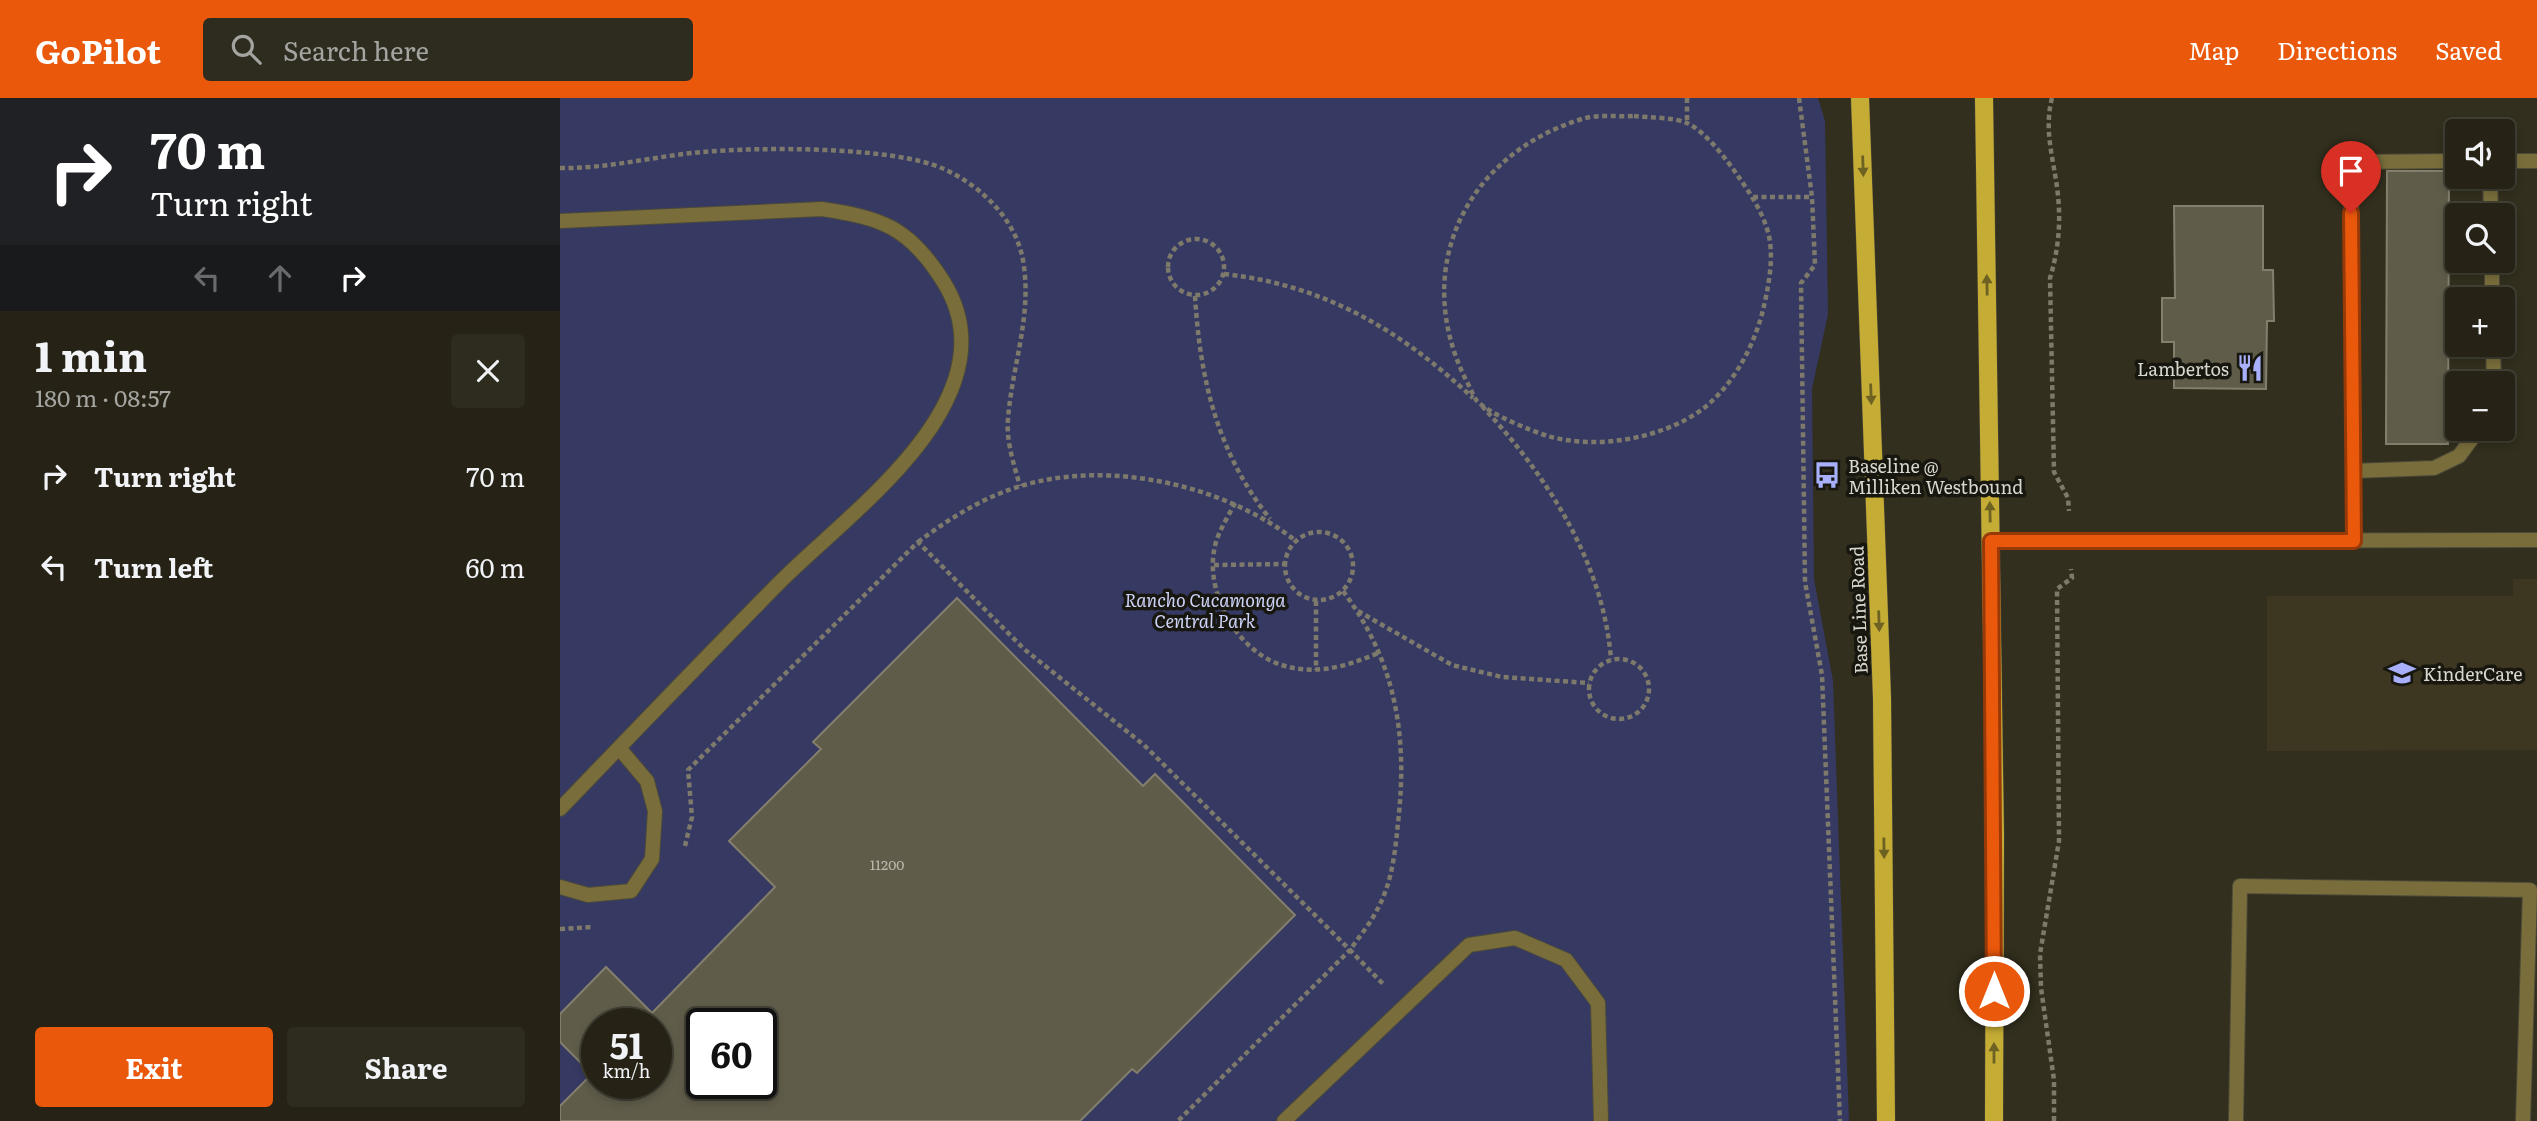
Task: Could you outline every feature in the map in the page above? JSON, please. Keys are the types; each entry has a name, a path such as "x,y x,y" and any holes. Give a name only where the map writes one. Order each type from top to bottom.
{"main road":[{"name":"Base Line Road","path":"1860,98 1882,698 1886,1121"},
{"path":"1984,98 1991,541 1994,1121"}],"lane":[{"path":"2354,541 2351,162 2445,161"},
{"path":"2515,161 2537,161"},
{"path":"560,221 822,209 864,215 902,231 932,264 955,300 960,344 953,385 936,422 914,454 776,585 560,809"},
{"path":"2353,471 2434,468 2459,456 2470,441"},
{"path":"1991,541 2537,540"},
{"path":"560,887 588,895 631,891 652,859 655,811 647,780 619,748"},
{"path":"2235,1121 2240,886 2530,890 2523,1121"},
{"path":"1284,1121 1469,945 1515,938 1566,960 1598,1003 1601,1121"}],"path":[{"path":"1687,98 1687,123"},
{"path":"1799,98 1812,197 1815,265 1801,283 1805,582 1822,675 1840,1121"},
{"path":"2052,98 2047,119 2059,222 2057,256 2050,278 2054,472 2068,498 2072,578 2057,589 2059,841 2040,954 2041,988 2054,1080 2054,1121"},
{"path":"1634,116 1687,123 1724,155 1753,197 1770,241 1769,287 1756,338 1737,370 1704,407 1664,429 1609,441 1568,441 1531,431 1477,401 1454,355 1443,299 1448,245 1468,201 1499,163 1540,135 1585,118 1634,116"},
{"path":"1753,197 1812,197"},
{"path":"1197,239 1215,247 1221,254 1224,274 1214,290 1195,296 1179,290 1169,275 1170,257 1181,244 1197,239"},
{"path":"1224,274 1256,277 1308,292 1364,318 1405,339 1477,401 1526,456 1553,497 1591,569 1609,630 1611,659"},
{"path":"1195,296 1204,370 1217,429 1240,475 1273,522"},
{"path":"684,850 692,817 688,770 918,542 955,515 1020,486 1060,477 1137,478 1193,489 1235,503 1273,522 1296,541"},
{"path":"1235,503 1216,543 1213,581 1225,618 1250,646 1283,666 1316,670 1346,667 1378,653"},
{"path":"1321,531 1342,541 1349,550 1353,571 1343,591 1334,598 1316,601 1301,596 1292,589 1284,564 1291,545 1310,533 1321,531"},
{"path":"918,542 1024,649 1144,745 1384,982 1392,1018"},
{"path":"1214,565 1284,564"},
{"path":"1178,1121 1350,950 1382,898 1394,865 1403,754 1392,688 1357,610 1343,591"},
{"path":"1316,601 1316,670"},
{"path":"1357,610 1452,665 1502,677 1589,683"},
{"path":"1611,659 1631,660 1645,673 1650,692 1641,710 1624,719 1604,715 1591,700 1589,683 1594,671 1611,659"},
{"path":"560,929 606,925"}],"shaded area":[{"name":"KinderCare","path":"2513,579 2537,579 2537,750 2267,751 2267,596 2513,596"}],"green space":[{"name":"Rancho Cucamonga Central Park","path":"560,98 1818,98 1825,121 1828,314 1812,389 1814,579 1833,681 1849,1121 560,1121"}],"building":[{"path":"2387,171 2445,171 2445,189 2449,189 2449,203 2445,203 2445,273 2449,273 2449,287 2445,287 2445,357 2448,357 2448,371 2445,371 2445,441 2448,441 2448,444 2386,444"},
{"path":"2174,206 2263,206 2263,270 2273,270 2274,321 2267,321 2266,389 2174,388 2174,342 2162,342 2162,298 2175,298"},
{"path":"957,598 1143,786 1155,774 1295,915 1137,1073 1132,1069 1080,1121 560,1121 560,1106 581,1085 581,1099 672,1099 672,1008 657,1008 775,887 729,841 821,749 813,742"},
{"path":"606,967 647,1008 581,1008 581,1063 560,1042 560,1014"}],"place":[{"name":"Lambertos","path":"2250,368"},
{"name":"Baseline @ Milliken Westbound","path":"1827,475"},
{"name":"KinderCare","path":"2402,673"}],"route":[{"path":"1994,991 1991,541 2354,541 2351,213"}]}
